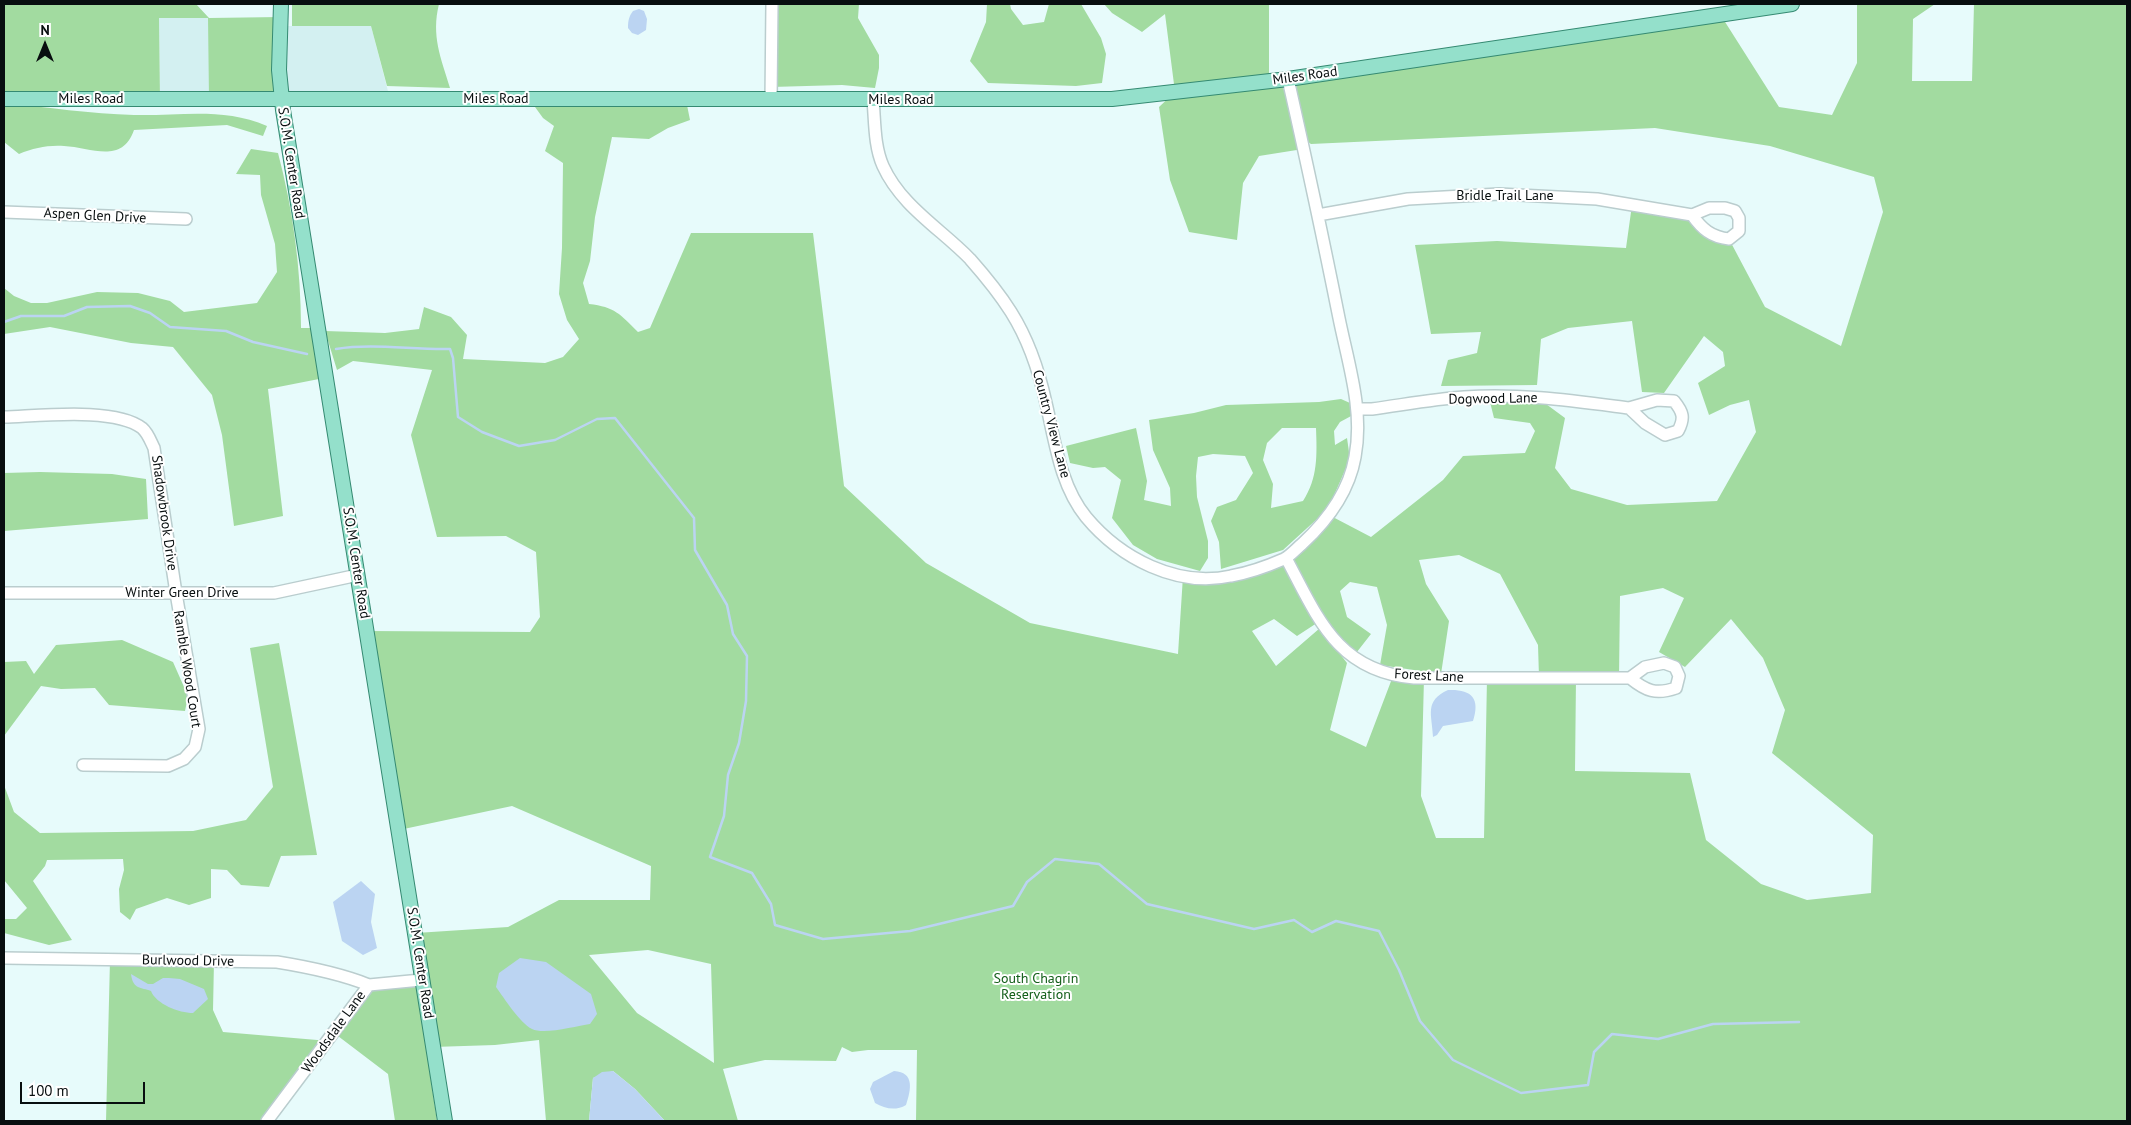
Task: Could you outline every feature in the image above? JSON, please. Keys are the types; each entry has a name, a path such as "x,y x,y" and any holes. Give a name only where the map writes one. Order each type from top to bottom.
{"main road":[{"name":"S.O.M. Center Road","path":"281,4 279,70 281,99 445,1121"},
{"name":"Miles Road","path":"4,99 1112,99 1288,79 1792,4"}],"street":[{"path":"771,100 772,4"},
{"name":"Country View Lane","path":"873,100 877,143 882,163 895,188 969,259 993,287 1014,317 1028,345 1042,388 1060,463 1069,488 1084,515 1103,536 1124,553 1174,575 1201,579 1231,576 1286,558 1329,515 1346,486 1355,456 1357,409 1318,215 1288,79"},
{"name":"Bridle Trail Lane","path":"1318,215 1408,199 1499,194 1597,199 1692,215"},
{"name":"Aspen Glen Drive","path":"4,212 186,219"},
{"name":"Dogwood Lane","path":"1357,409 1372,409 1463,397 1520,396 1564,399 1629,408"},
{"name":"Shadowbrook Drive","path":"4,417 108,415 130,421 144,430 154,448 176,593"},
{"name":"Forest Lane","path":"1286,558 1324,629 1353,657 1372,668 1393,676 1414,678 1630,678"},
{"name":"Winter Green Drive","path":"4,593 274,593 358,575"},
{"name":"Ramble Wood Court","path":"83,765 168,766 184,759 195,747 198,729 176,593"},
{"name":"Burlwood Drive","path":"4,958 276,962 347,976 369,985"},
{"name":"Woodsdale Lane","path":"267,1121 369,985 421,980"}],"shaded area":[{"path":"159,18 209,18 209,99 160,99"},
{"path":"280,26 371,26 390,99 281,99"}],"green space":[{"path":"4,4 196,4 209,18 280,17 281,99 209,99 208,18 159,18 160,99 4,99"},
{"path":"292,4 439,4 436,26 438,47 450,88 387,86 371,26 292,26"},
{"path":"772,4 859,4 858,18 879,55 879,68 875,88 842,85 771,87"},
{"path":"987,4 1010,4 1011,9 1023,25 1044,22 1049,4 1081,4 1101,38 1106,54 1102,83 1076,86 988,83 970,61 986,22"},
{"name":"South Chagrin Reservation","path":"1104,4 1269,4 1269,81 1720,14 1779,107 1832,115 1857,63 1857,4 1935,4 1913,19 1912,81 1972,81 1974,4 2127,4 2127,1121 916,1121 917,1050 868,1050 852,1052 842,1047 836,1061 765,1060 723,1069 738,1121 665,1121 635,1089 613,1071 593,1078 589,1121 546,1121 539,1040 495,1045 433,1047 416,933 508,927 559,900 650,900 651,866 512,806 399,830 367,631 530,632 540,617 536,552 506,536 437,537 411,435 432,370 353,361 337,370 325,331 385,333 419,329 424,307 451,317 467,335 463,359 545,363 563,357 579,339 567,320 559,294 562,248 563,163 545,151 554,126 543,118 535,107 687,105 690,120 668,128 649,139 612,137 595,217 590,261 583,283 589,304 611,309 638,332 650,328 691,233 813,233 844,486 926,563 1030,623 1178,654 1183,576 1201,579 1286,558 1329,515 1371,537 1443,480 1463,456 1525,453 1535,431 1530,423 1494,418 1490,402 1516,399 1546,404 1565,418 1555,468 1571,489 1627,505 1717,501 1756,432 1749,400 1730,405 1709,415 1698,383 1725,366 1723,352 1704,336 1664,393 1642,392 1632,321 1568,328 1541,339 1537,385 1441,386 1448,360 1477,353 1481,332 1431,334 1415,245 1497,241 1626,248 1632,205 1692,215 1699,224 1729,239 1765,307 1841,346 1883,212 1874,177 1770,146 1655,128 1311,144 1301,137 1303,149 1259,156 1243,183 1237,240 1189,232 1170,180 1159,107 1175,92 1165,14 1142,32 1112,13","holes":["1459,555 1500,574 1538,645 1539,677 1487,678 1484,838 1436,838 1421,796 1424,678 1393,676 1366,747 1330,730 1347,663 1320,628 1276,666 1252,631 1274,619 1297,636 1320,621 1353,657 1371,634 1347,617 1340,591 1350,582 1377,587 1387,625 1380,665 1441,674 1449,621 1426,584 1419,560","1663,588 1684,598 1659,652 1685,667 1731,619 1763,658 1785,710 1772,753 1873,835 1871,893 1807,900 1761,884 1706,840 1690,773 1575,771 1576,678 1619,678 1620,596","648,950 711,964 714,1063 637,1013 589,955"]},
{"path":"4,103 118,114 218,114 251,120 267,126 263,136 227,125 134,130 129,141 113,151 104,152 74,147 52,146 19,154 4,142"},
{"path":"251,149 278,153 295,239 300,284 301,328 311,328 319,379 268,389 283,516 234,526 222,435 212,395 173,347 131,343 50,327 4,334 4,288 14,296 31,303 47,303 97,292 138,293 170,301 184,312 257,303 277,272 275,244 261,195 260,175 236,174"},
{"path":"1341,399 1350,403 1353,415 1340,422 1334,431 1335,445 1347,438 1350,459 1328,509 1283,550 1221,569 1219,542 1211,521 1217,507 1236,500 1253,473 1245,456 1213,454 1198,457 1196,476 1197,497 1208,541 1208,558 1200,571 1157,559 1133,545 1112,518 1121,480 1105,467 1093,468 1070,463 1066,446 1136,428 1147,481 1144,500 1171,506 1170,488 1153,450 1149,420 1194,413 1226,405 1319,402","holes":["1282,428 1316,428 1314,475 1312,484 1303,501 1271,508 1273,484 1263,460 1267,443"]},
{"path":"4,473 112,474 146,479 148,519 4,531"},
{"path":"122,640 173,662 188,696 185,711 109,705 95,688 61,689 41,686 4,736 4,662 26,661 34,674 56,645"},
{"path":"279,643 317,855 281,856 269,887 241,885 227,870 211,869 211,898 189,905 167,898 136,909 130,920 120,912 119,889 124,870 123,859 47,860 45,866 33,881 72,940 49,945 4,933 4,919 16,919 27,908 4,880 4,785 14,812 40,833 193,831 246,820 273,787 250,648"},
{"path":"110,960 214,961 213,1010 223,1032 329,1041 267,1121 106,1121"},
{"path":"416,980 437,1121 395,1121 388,1074 334,1033 369,985"}],"water":[{"path":"639,9 644,11 647,19 646,30 638,35 632,33 628,25 633,11"},
{"path":"1448,690 1462,691 1472,696 1476,706 1473,721 1443,726 1437,735 1433,737 1432,704 1440,694"},
{"path":"361,881 375,894 371,922 377,948 363,955 342,941 333,902"},
{"path":"520,958 546,962 591,994 597,1014 590,1024 544,1031 537,1031 527,1026 512,1010 496,987 499,973"},
{"path":"131,974 148,984 153,984 163,978 180,979 204,989 208,999 193,1013 181,1011 163,1004 151,991 136,985"},
{"path":"613,1071 635,1089 665,1121 589,1121 593,1078 602,1072"},
{"path":"894,1071 905,1075 910,1083 906,1105 898,1108 883,1107 875,1103 870,1089 873,1082"}],"waterway":[{"path":"4,322 21,316 64,316 87,307 130,306 150,313 170,327 226,331 253,342 307,354"},
{"path":"336,349 350,347 450,349 453,358 458,417 482,432 519,446 555,440 597,419 615,418 694,518 695,550 727,605 733,634 747,656 746,701 739,743 728,775 724,816 710,857 752,873 771,904 775,925 823,939 910,931 1013,906 1027,882 1055,859 1099,864 1147,904 1254,929 1294,920 1312,932 1336,921 1379,931 1399,970 1420,1021 1453,1060 1521,1093 1588,1085 1594,1052 1612,1034 1658,1039 1713,1024 1799,1022"}]}
